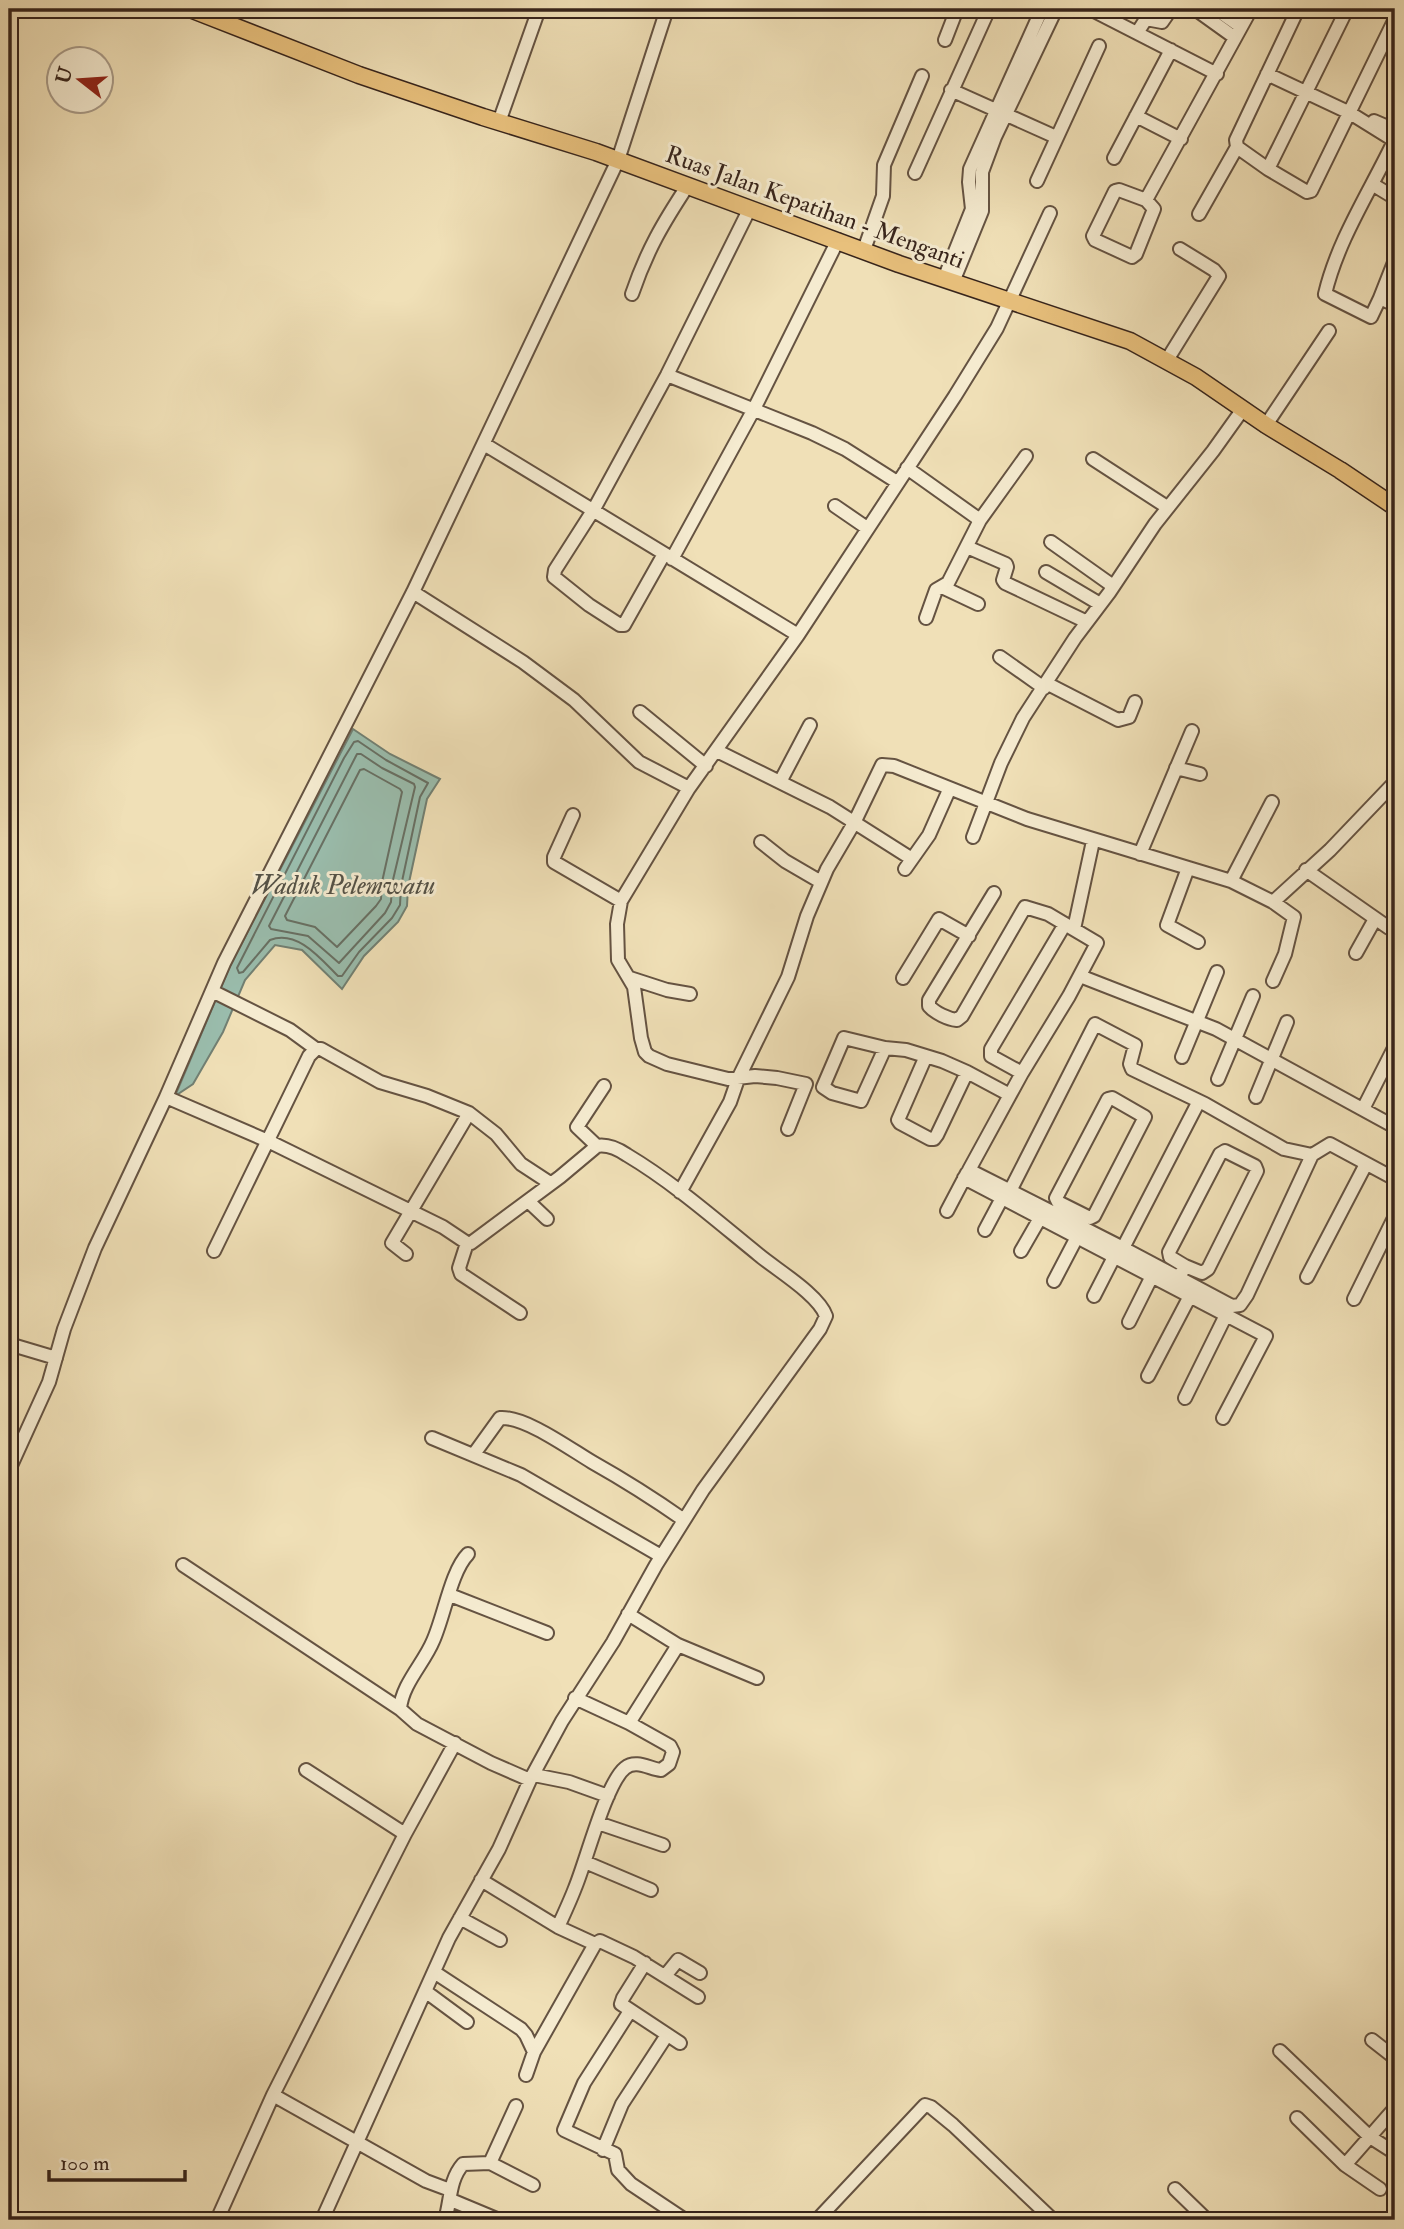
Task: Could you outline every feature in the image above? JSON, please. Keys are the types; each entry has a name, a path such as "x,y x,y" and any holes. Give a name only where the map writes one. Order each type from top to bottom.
{"main road":[{"name":"Ruas Jalan Kepatihan - Menganti","path":"190,9 359,75 618,160 948,280 1130,341 1167,360 1395,507"}],"street":[{"path":"499,122 540,9"},
{"path":"9,1470 50,1378 95,1248 166,1097 224,963 413,592 618,160 667,9"},
{"path":"892,9 904,9"},
{"path":"945,40 957,9"},
{"path":"915,173 989,9"},
{"path":"1039,30 1042,9"},
{"path":"948,280 971,227 982,211 976,198 1000,114 1039,30 1056,9"},
{"path":"1090,9 1217,74"},
{"path":"1137,33 1146,19 1162,22 1171,9"},
{"path":"1195,9 1237,32"},
{"path":"1216,9 1237,32"},
{"path":"1146,200 1251,9"},
{"path":"1199,214 1237,147 1236,140 1241,124 1298,9"},
{"path":"1268,169 1347,9"},
{"path":"1237,147 1309,193 1395,19"},
{"path":"1037,181 1099,46"},
{"path":"1114,158 1171,50"},
{"path":"1267,74 1350,113 1395,140 1343,245 1325,295 1371,317 1395,260"},
{"path":"864,250 883,196 884,165 922,76"},
{"path":"951,90 1056,138"},
{"path":"1136,116 1181,139"},
{"path":"1363,120 1395,130"},
{"path":"1372,184 1395,198"},
{"path":"632,294 655,236 688,185"},
{"path":"1115,191 1124,191 1146,200 1154,209 1136,254 1129,257 1095,240 1094,231 1115,191"},
{"path":"750,208 667,375 594,509 554,573 554,577 589,606 620,625 626,623 668,557 754,409 838,240"},
{"path":"788,1129 806,1084 755,1076 728,1079 654,1060 645,1052 637,1000 630,978 618,960 617,923 621,901 689,788 798,635 955,396 997,328 1050,213"},
{"path":"1167,360 1219,276 1180,249"},
{"path":"1380,298 1395,305"},
{"path":"1266,425 1329,331"},
{"path":"667,375 845,449 897,482"},
{"path":"973,836 1023,718 1167,507 1243,409"},
{"path":"484,444 798,635"},
{"path":"926,618 936,590 948,583 980,520 1026,456"},
{"path":"1093,459 1167,507"},
{"path":"907,468 980,520"},
{"path":"835,506 867,528"},
{"path":"1051,542 1113,586"},
{"path":"967,548 1007,565 1003,580 1005,583 1087,622"},
{"path":"1046,572 1100,604"},
{"path":"942,587 978,604"},
{"path":"413,592 523,662 574,700 639,762 689,788"},
{"path":"1000,657 1045,685 1118,720 1129,717 1135,702"},
{"path":"640,712 706,766"},
{"path":"780,782 810,725"},
{"path":"1140,854 1192,731"},
{"path":"717,751 822,803 909,864 929,835 949,790"},
{"path":"680,1192 730,1102 738,1079 788,977 821,882 882,765 894,766 949,790 1093,841 1231,881 1273,902 1292,914 1294,921 1286,954 1273,982"},
{"path":"1176,768 1200,774"},
{"path":"1273,902 1330,850 1395,782"},
{"path":"1231,881 1272,802"},
{"path":"573,815 554,862 621,901"},
{"path":"1022,1074 991,1056 990,1049 1070,926 1093,841"},
{"path":"761,842 785,861 821,882"},
{"path":"1188,868 1167,925 1198,942"},
{"path":"1306,870 1389,928"},
{"path":"947,1211 1097,943 1048,915 1025,907 962,1016 952,1020 932,1009 929,1000 994,893"},
{"path":"903,978 939,919 969,936"},
{"path":"1356,953 1375,919"},
{"path":"1182,1057 1217,972"},
{"path":"1080,976 1236,1039 1395,1126"},
{"path":"630,978 690,994"},
{"path":"212,991 290,1030 316,1049 321,1049 380,1082 427,1096 469,1113 496,1134 521,1164 550,1183"},
{"path":"1218,1079 1253,996"},
{"path":"1256,1097 1287,1022"},
{"path":"985,1230 1095,1024 1135,1045 1130,1064 1132,1069 1199,1101 1284,1149 1312,1155"},
{"path":"885,1048 860,1101 832,1093 823,1087 844,1038 926,1056 1012,1092"},
{"path":"1363,1109 1395,1046"},
{"path":"214,1251 309,1056 316,1049"},
{"path":"926,1056 898,1120 930,1139 936,1137 967,1073"},
{"path":"597,1146 577,1127 604,1087"},
{"path":"166,1097 268,1141 410,1210 467,1243 471,1243 528,1201 597,1146 603,1145 626,1154 680,1192 814,1299 826,1316 814,1339 754,1418 684,1520 613,1642 575,1698 532,1778 499,1849 460,1918 356,2140 322,2220"},
{"path":"1006,1195 1071,1214 1090,1218 1094,1216 1145,1116 1112,1098 1108,1099 1056,1198 1071,1214 1152,1276 1265,1336 1223,1418"},
{"path":"1094,1296 1199,1101"},
{"path":"405,1254 392,1243 469,1113"},
{"path":"966,1174 1077,1237 1182,1272 1202,1273 1208,1269 1257,1171 1255,1166 1225,1151 1220,1154 1169,1252 1182,1272 1232,1306 1243,1302 1312,1155 1331,1144 1395,1179"},
{"path":"1307,1277 1366,1164"},
{"path":"528,1201 547,1219"},
{"path":"1354,1299 1395,1216"},
{"path":"1021,1251 1040,1218"},
{"path":"1054,1280 1077,1237"},
{"path":"467,1243 459,1268 461,1273 520,1313"},
{"path":"1129,1322 1152,1276"},
{"path":"1148,1376 1190,1296"},
{"path":"1185,1398 1226,1315"},
{"path":"9,1344 56,1357"},
{"path":"474,1454 500,1418 507,1418 536,1430 618,1476 684,1520"},
{"path":"432,1438 521,1475 661,1556"},
{"path":"400,1710 417,1668 433,1643 454,1578 468,1555"},
{"path":"183,1565 418,1724 491,1763 532,1778 569,1782 608,1796"},
{"path":"450,1595 547,1633"},
{"path":"628,1614 678,1645 757,1678"},
{"path":"629,1723 678,1645"},
{"path":"558,1927 608,1796 619,1776 628,1766 635,1764 662,1770 669,1765 672,1756 670,1746 575,1698"},
{"path":"217,2220 272,2095 405,1834 455,1743"},
{"path":"306,1770 405,1834"},
{"path":"598,1823 663,1846"},
{"path":"585,1862 651,1890"},
{"path":"481,1880 558,1927 595,1944"},
{"path":"460,1918 500,1940"},
{"path":"526,2075 534,2052 595,1944 600,1941 645,1964 698,1997"},
{"path":"665,1976 678,1960 700,1973"},
{"path":"645,1964 622,2001 622,2006 680,2043"},
{"path":"434,1972 521,2029 534,2052"},
{"path":"425,1991 467,2022"},
{"path":"630,2011 584,2083 564,2126 565,2132 615,2154 618,2170 631,2184 685,2220"},
{"path":"603,2150 622,2104 667,2035"},
{"path":"1372,2040 1395,2058"},
{"path":"1280,2051 1370,2137 1395,2153"},
{"path":"272,2095 356,2140 363,2148 499,2220"},
{"path":"817,2220 925,2105 953,2125 1053,2220"},
{"path":"490,2163 516,2106"},
{"path":"1345,2165 1395,2108"},
{"path":"1297,2118 1345,2165 1380,2189"},
{"path":"445,2220 453,2178 463,2164 490,2163 533,2185"},
{"path":"1175,2189 1207,2220"}],"water":[{"name":"Waduk Pelemwatu","path":"353,729 390,754 440,779 427,799 408,887 407,906 398,922 364,956 342,989 302,950 275,945 245,980 223,1032 193,1084 175,1096 230,966"}]}
